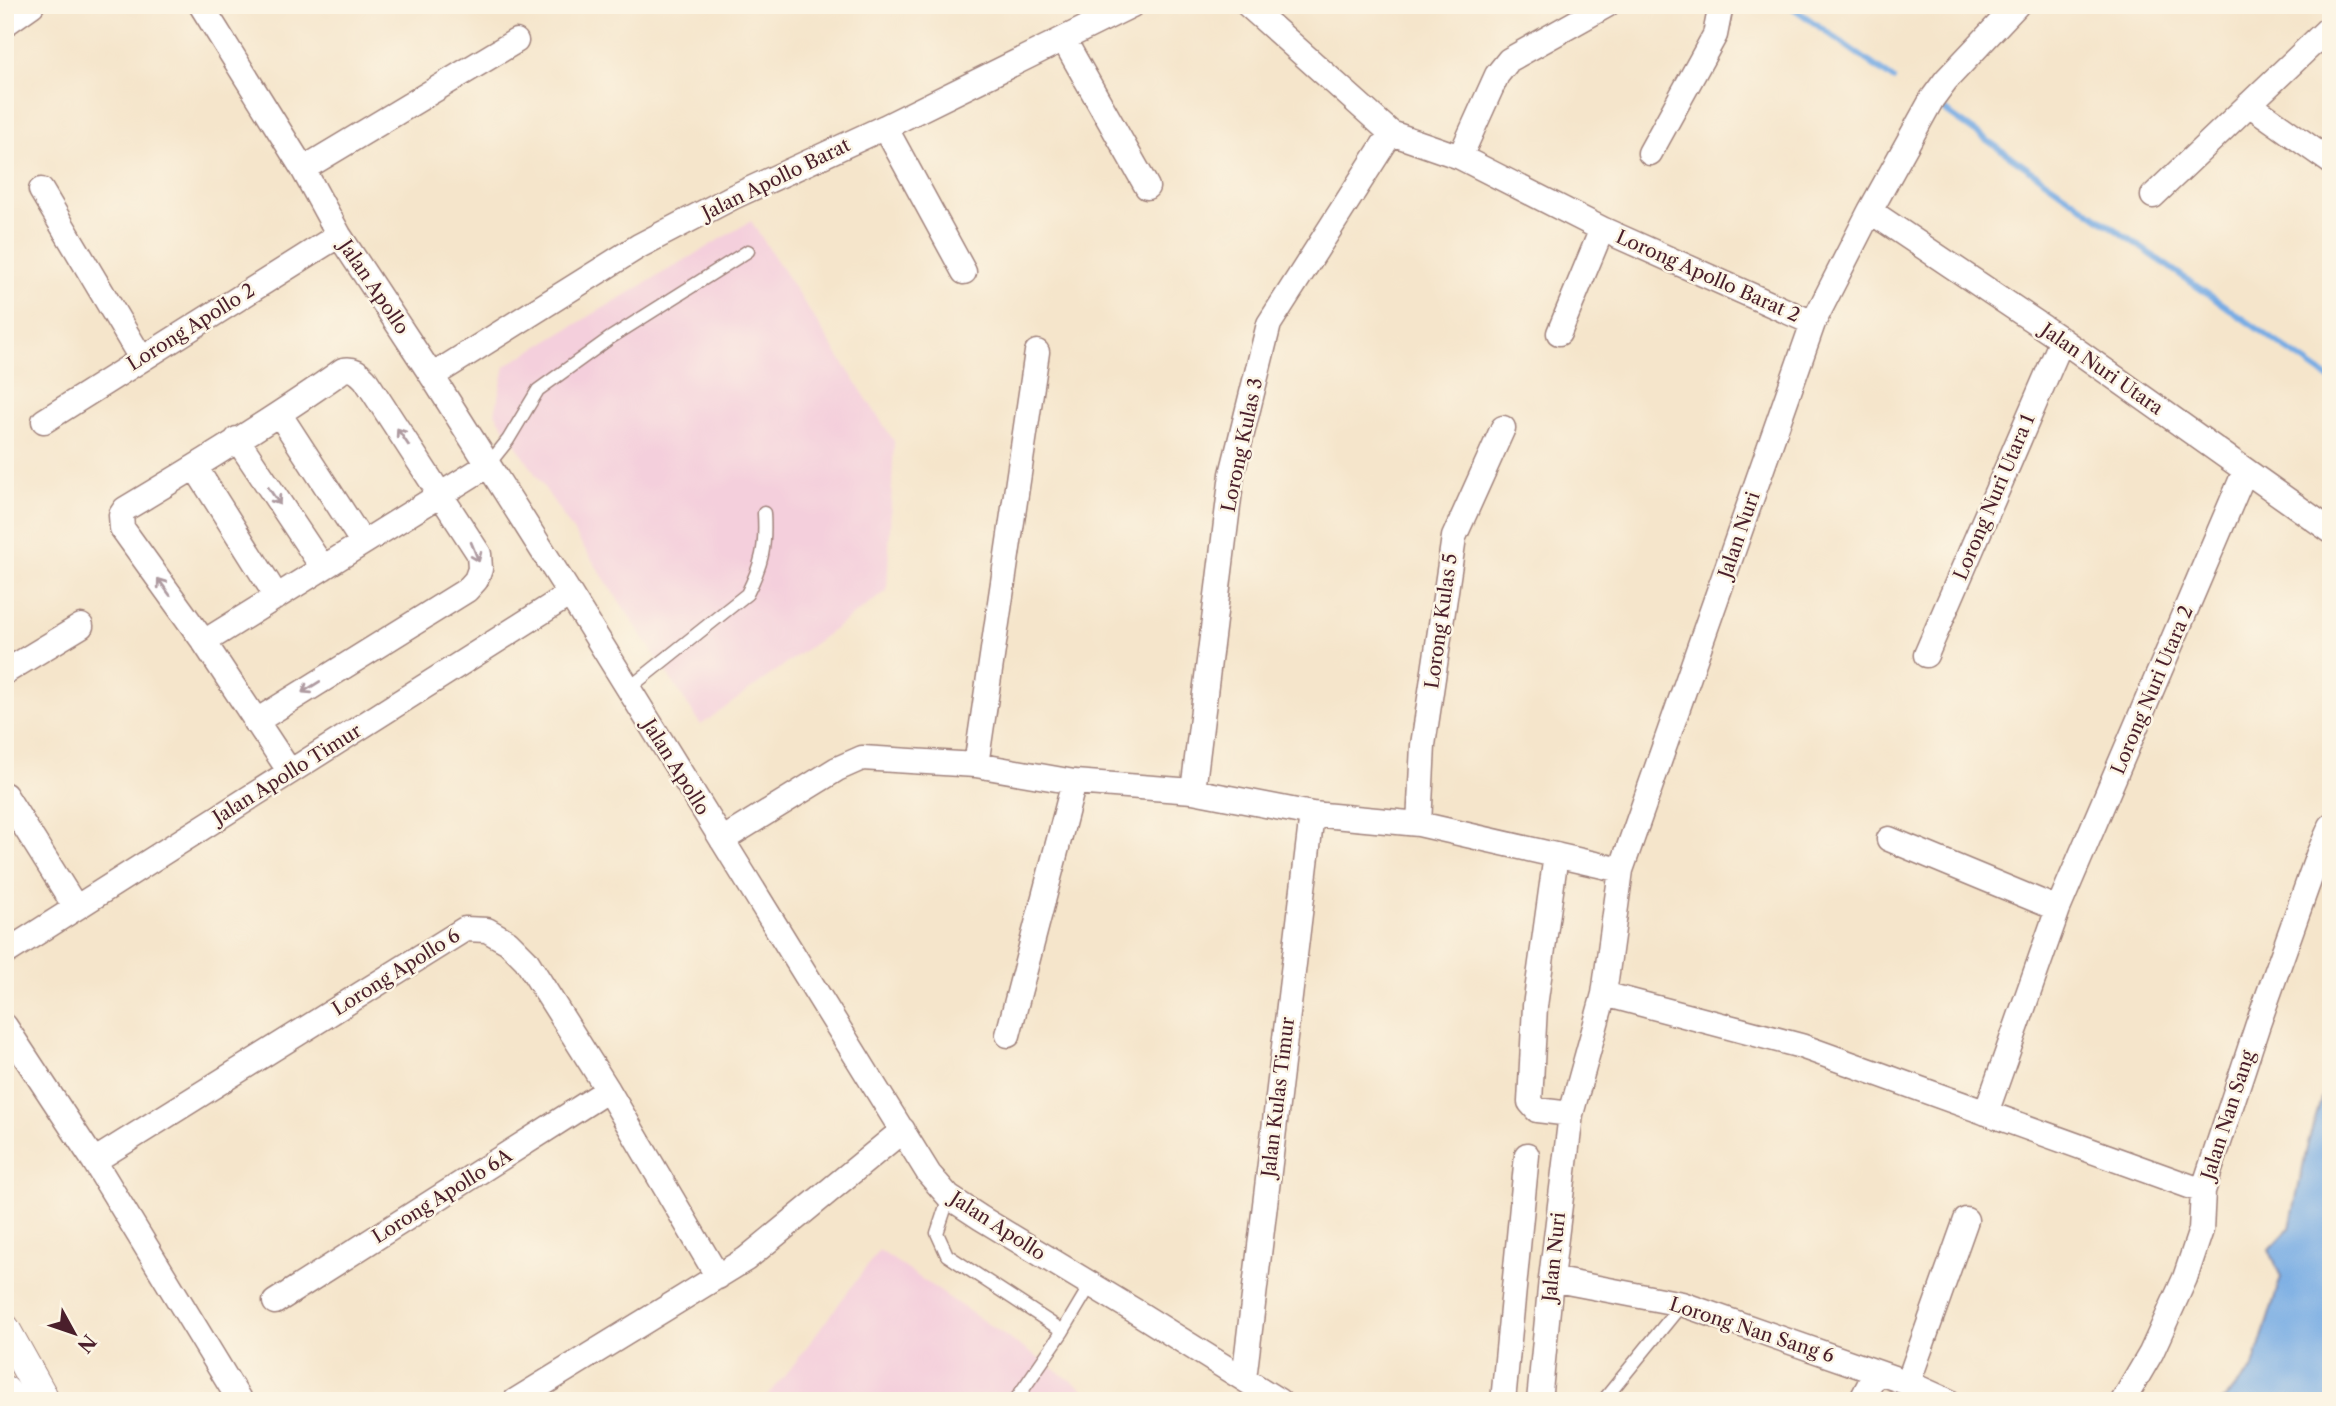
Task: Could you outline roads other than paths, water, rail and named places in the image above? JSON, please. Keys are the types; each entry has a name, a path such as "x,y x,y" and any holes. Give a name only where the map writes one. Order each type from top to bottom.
{"street":[{"path":"5,24 32,5"},
{"name":"Jalan Apollo","path":"201,5 303,169 339,235 570,594 929,1174 949,1197 1279,1401"},
{"name":"Jalan Apollo Barat","path":"432,376 639,246 733,197 885,127 1132,5"},
{"name":"Lorong Apollo Barat 2","path":"1248,5 1391,133 1460,157 1602,229 1813,323"},
{"path":"1460,157 1497,75 1509,60 1607,5"},
{"path":"1650,153 1715,35 1722,11 1721,5"},
{"name":"Jalan Nuri","path":"1541,1389 1559,1203 1572,1114 1604,994 1621,870 1813,323 1931,99 2017,5"},
{"path":"2153,196 2331,26"},
{"path":"1064,40 1147,187"},
{"path":"303,169 516,41"},
{"path":"2249,104 2331,162"},
{"path":"885,127 964,272"},
{"name":"Lorong Kulas 3","path":"1193,791 1233,474 1269,324 1391,133"},
{"path":"41,190 141,358"},
{"name":"Jalan Nuri Utara","path":"1870,211 2062,340 2331,531"},
{"name":"Lorong Apollo Barat 2","path":"1559,333 1602,229"},
{"name":"Lorong Apollo 2","path":"44,421 339,235"},
{"name":"Lorong Nuri Utara 1","path":"1926,655 2062,340"},
{"path":"976,765 1037,352"},
{"path":"255,722 467,590 477,580 480,569 479,554 365,379 356,370 344,370 280,415 125,509 120,519 122,528 204,642 255,722 290,772"},
{"path":"280,415 363,543"},
{"name":"Lorong Kulas 5","path":"1419,824 1423,745 1454,537 1503,428"},
{"path":"237,439 323,568"},
{"path":"204,642 488,465"},
{"path":"195,467 277,597"},
{"name":"Lorong Nuri Utara 2","path":"1986,1113 2059,909 2245,471"},
{"name":"Jalan Apollo Timur","path":"5,953 570,594"},
{"path":"5,672 81,626"},
{"path":"722,840 837,769 862,758 976,765 1074,782 1193,791 1312,814 1419,824 1621,870"},
{"path":"1008,1035 1074,782"},
{"path":"5,795 76,908"},
{"name":"Jalan Kulas Timur","path":"1244,1379 1312,814"},
{"name":"Jalan Nan Sang","path":"2123,1401 2151,1353 2185,1278 2201,1230 2203,1191 2258,1024 2318,855 2331,826"},
{"path":"1889,839 2059,909"},
{"path":"1556,855 1535,1006 1530,1102 1537,1111 1572,1114"},
{"name":"Lorong Apollo 6","path":"94,1161 465,929 487,930 508,942 526,960 608,1090 718,1277"},
{"path":"1604,994 1801,1046 2203,1191"},
{"path":"5,1026 94,1161 240,1401"},
{"name":"Lorong Apollo 6A","path":"275,1302 608,1090"},
{"path":"515,1401 746,1259 904,1130"},
{"name":"Jalan Nuri","path":"1503,1401 1527,1155"},
{"path":"1522,1196 1559,1203"},
{"path":"1909,1383 1966,1220"},
{"name":"Lorong Nan Sang 6","path":"1551,1279 1682,1304 1909,1383 1948,1401"},
{"path":"5,1329 45,1401"},
{"path":"1861,1401 1876,1372"},
{"path":"1507,1373 1541,1389"},
{"path":"5,1391 11,1401"}],"lane":[{"path":"488,465 508,440 538,390 610,338 748,251"},
{"path":"628,689 747,594 758,572 765,543 764,513"},
{"path":"949,1197 937,1233 947,1255 1063,1331"},
{"path":"1014,1401 1063,1331 1091,1284"},
{"path":"1603,1401 1682,1304"}],"water":[{"path":"2331,1066 2331,1401 2222,1401 2252,1370 2281,1277 2269,1250 2290,1228 2308,1143"}],"waterway":[{"path":"1789,5 1893,79"},
{"path":"1944,110 2331,380"}]}
